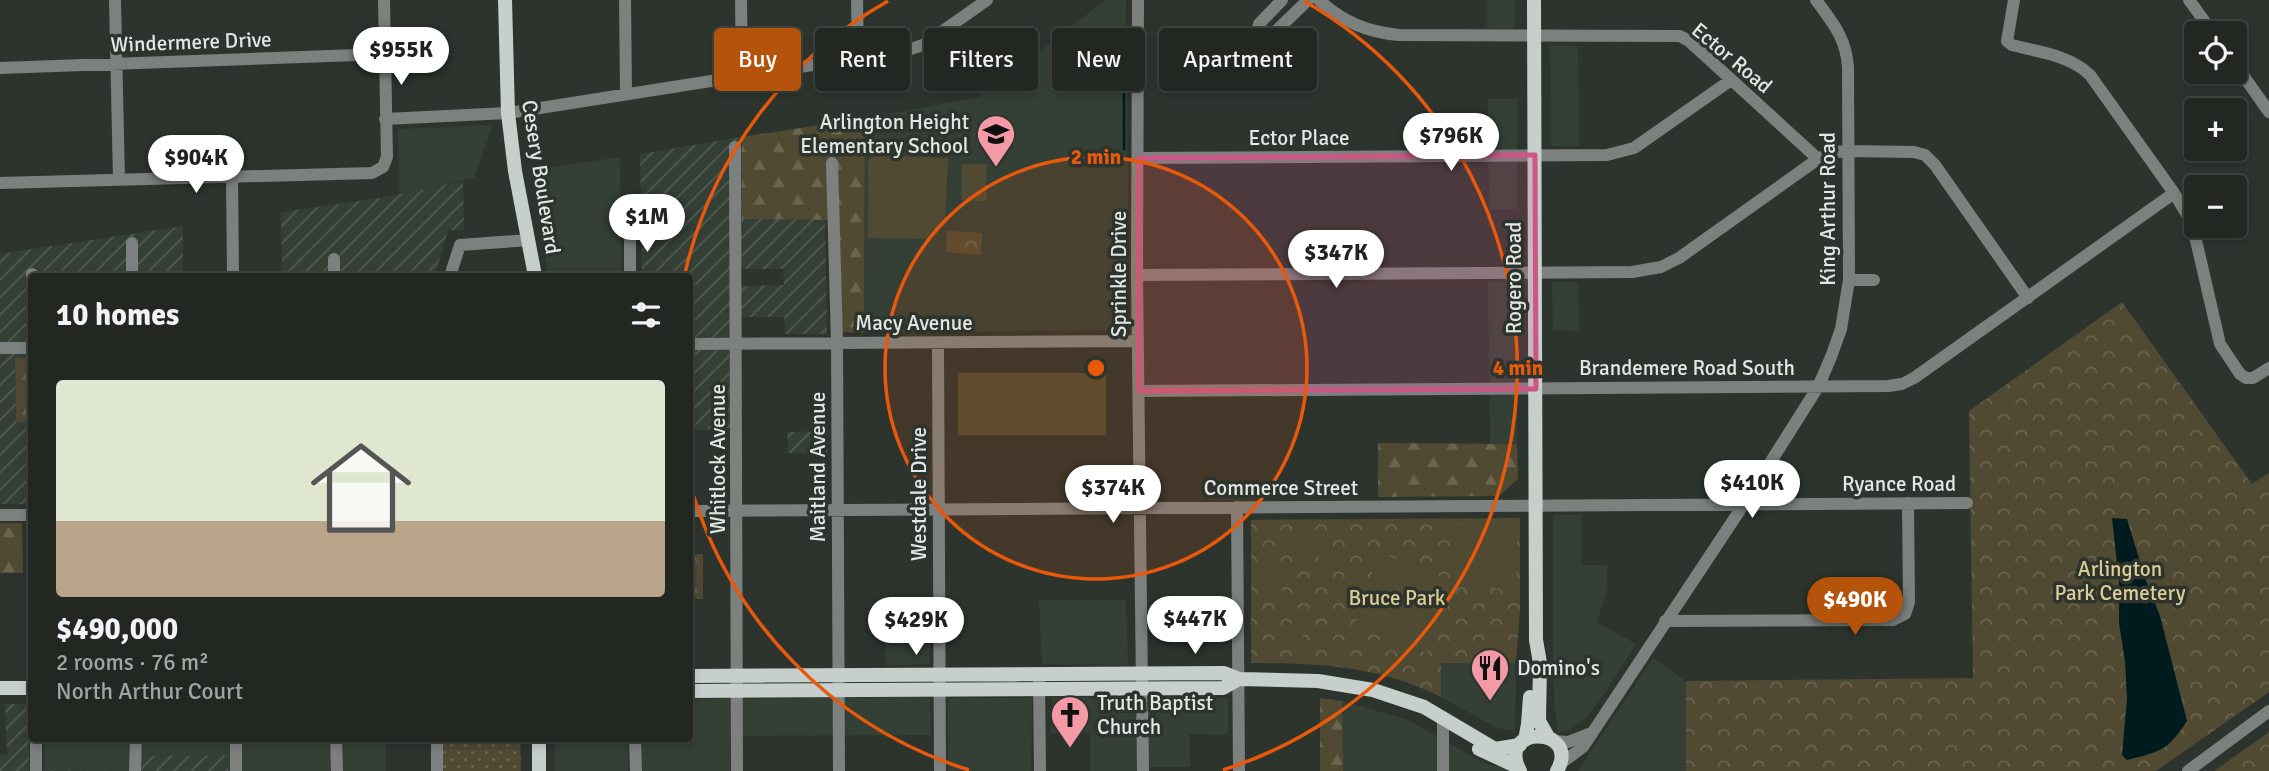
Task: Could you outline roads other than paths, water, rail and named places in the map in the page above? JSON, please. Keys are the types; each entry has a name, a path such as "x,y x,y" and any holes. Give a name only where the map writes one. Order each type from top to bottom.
{"main road":[{"name":"Cesery Boulevard","path":"505,0 508,113 515,171 534,273"},
{"name":"Rogero Road","path":"1534,0 1536,640 1540,663 1539,722 1561,754 1558,769"},
{"name":"Rogero Road","path":"1519,769 1516,754 1528,724 1531,662 1536,640"},
{"path":"838,683 940,674 1039,681 1142,681 1224,673 1239,680 1337,683 1400,698 1443,717 1495,749 1534,736 1551,739"},
{"path":"693,676 738,683 838,683 940,690 1039,681"},
{"path":"693,690 738,683"},
{"path":"0,688 28,688"},
{"path":"1472,735 1479,749 1519,769"},
{"path":"539,771 540,742"}],"street":[{"path":"115,0 119,180"},
{"path":"0,183 372,173 383,167 387,158 383,0"},
{"path":"625,0 626,93"},
{"path":"741,0 741,28"},
{"path":"858,0 858,28"},
{"path":"910,49 923,45 986,0"},
{"name":"Sprinkle Drive","path":"1139,0 1137,275 1143,771"},
{"path":"1282,0 1259,24 1257,32 1261,37 1272,35 1308,0"},
{"name":"Ector Road","path":"1319,0 1340,18 1357,27 1399,36 1680,36 1689,41 1818,159"},
{"name":"King Arthur Road","path":"1558,769 1583,747 1744,504 1818,387 1841,328 1849,280 1847,50 1841,36 1816,0"},
{"path":"2014,0 2007,41 2012,45 2069,60 2081,66 2174,193 2192,223 2220,344 2240,374 2246,378 2253,378 2269,368"},
{"path":"2189,0 2204,21"},
{"name":"Windermere Drive","path":"0,68 384,54"},
{"path":"386,119 508,113 714,80"},
{"name":"Ector Place","path":"1139,158 1621,153 1634,148 1731,80"},
{"path":"2247,81 2269,112"},
{"name":"Whitlock Avenue","path":"735,148 737,771"},
{"path":"1137,275 1632,271 1661,267 1679,258 1818,159 1832,152 1848,150 1914,152 1925,155 1935,165 2028,298"},
{"name":"Maitland Avenue","path":"832,163 839,771"},
{"path":"232,177 233,273"},
{"name":"Brandemere Road South","path":"1139,391 1818,387 1902,384 2174,193"},
{"path":"630,231 630,273"},
{"path":"451,273 460,245 529,240"},
{"path":"132,243 132,273"},
{"path":"334,259 334,273"},
{"path":"1849,280 1874,280"},
{"name":"Macy Avenue","path":"693,344 1138,341"},
{"name":"Westdale Drive","path":"937,343 940,771"},
{"path":"0,348 28,348"},
{"path":"1665,621 1893,620 1905,614 1909,602 1908,503"},
{"name":"Ryance Road","path":"1536,506 1967,503"},
{"name":"Commerce Street","path":"693,511 1536,506"},
{"path":"1237,507 1239,771"},
{"path":"0,515 28,515"},
{"path":"1039,681 1040,771"},
{"path":"2188,771 2269,711"},
{"path":"1443,717 1443,771"},
{"path":"1551,739 1568,742 1591,733"},
{"path":"36,742 36,771"},
{"path":"135,771 136,742"},
{"path":"236,742 236,771"},
{"path":"336,742 337,771"},
{"path":"437,742 437,771"},
{"path":"635,742 636,771"}],"water":[{"path":"2112,518 2127,519 2160,616 2187,721 2163,748 2127,760 2122,755 2127,699"}],"waterway":[{"path":"1124,91 1124,149"}],"place":[{"name":"Arlington Height Elementary School","path":"996,168"},
{"name":"Domino's","path":"1490,702"},
{"name":"Truth Baptist Church","path":"1070,749"}],"park label":[{"name":"Arlington Park Cemetery","path":"2120,581"},
{"name":"Bruce Park","path":"1397,598"}]}
